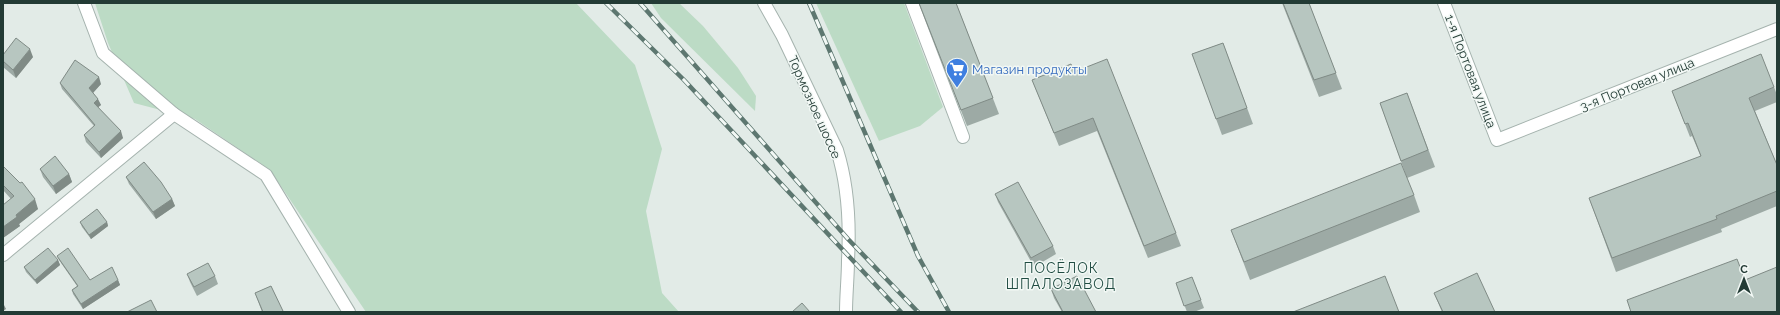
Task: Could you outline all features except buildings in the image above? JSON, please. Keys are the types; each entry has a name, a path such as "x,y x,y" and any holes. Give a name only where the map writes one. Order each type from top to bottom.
{"street":[{"path":"84,3 103,53 174,114 266,175 350,312"},
{"name":"Тормозное шоссе","path":"764,3 782,35 842,165 846,187 848,239 846,312"},
{"path":"912,3 963,136"},
{"name":"1-я Портовая улица","path":"1444,3 1497,140"},
{"name":"3-я Портовая улица","path":"1497,140 1777,29"},
{"path":"3,255 174,114"}],"green space":[{"path":"95,3 576,3 635,65 662,149 646,211 662,293 679,312 366,312 270,170 195,119 134,103 108,43"},
{"path":"651,3 679,3 703,26 738,68 756,96 755,111 661,18"},
{"path":"816,3 904,3 943,107 920,126 879,141"}],"railway":[{"path":"606,3 684,80 901,312"},
{"path":"640,3 848,239 918,312"},
{"path":"809,3 918,256 949,312"}],"place":[{"name":"Магазин продукты","path":"957,88"}],"district":[{"name":"ПОСЁЛОК ШПАЛОЗАВОД","path":"1061,276"}]}
